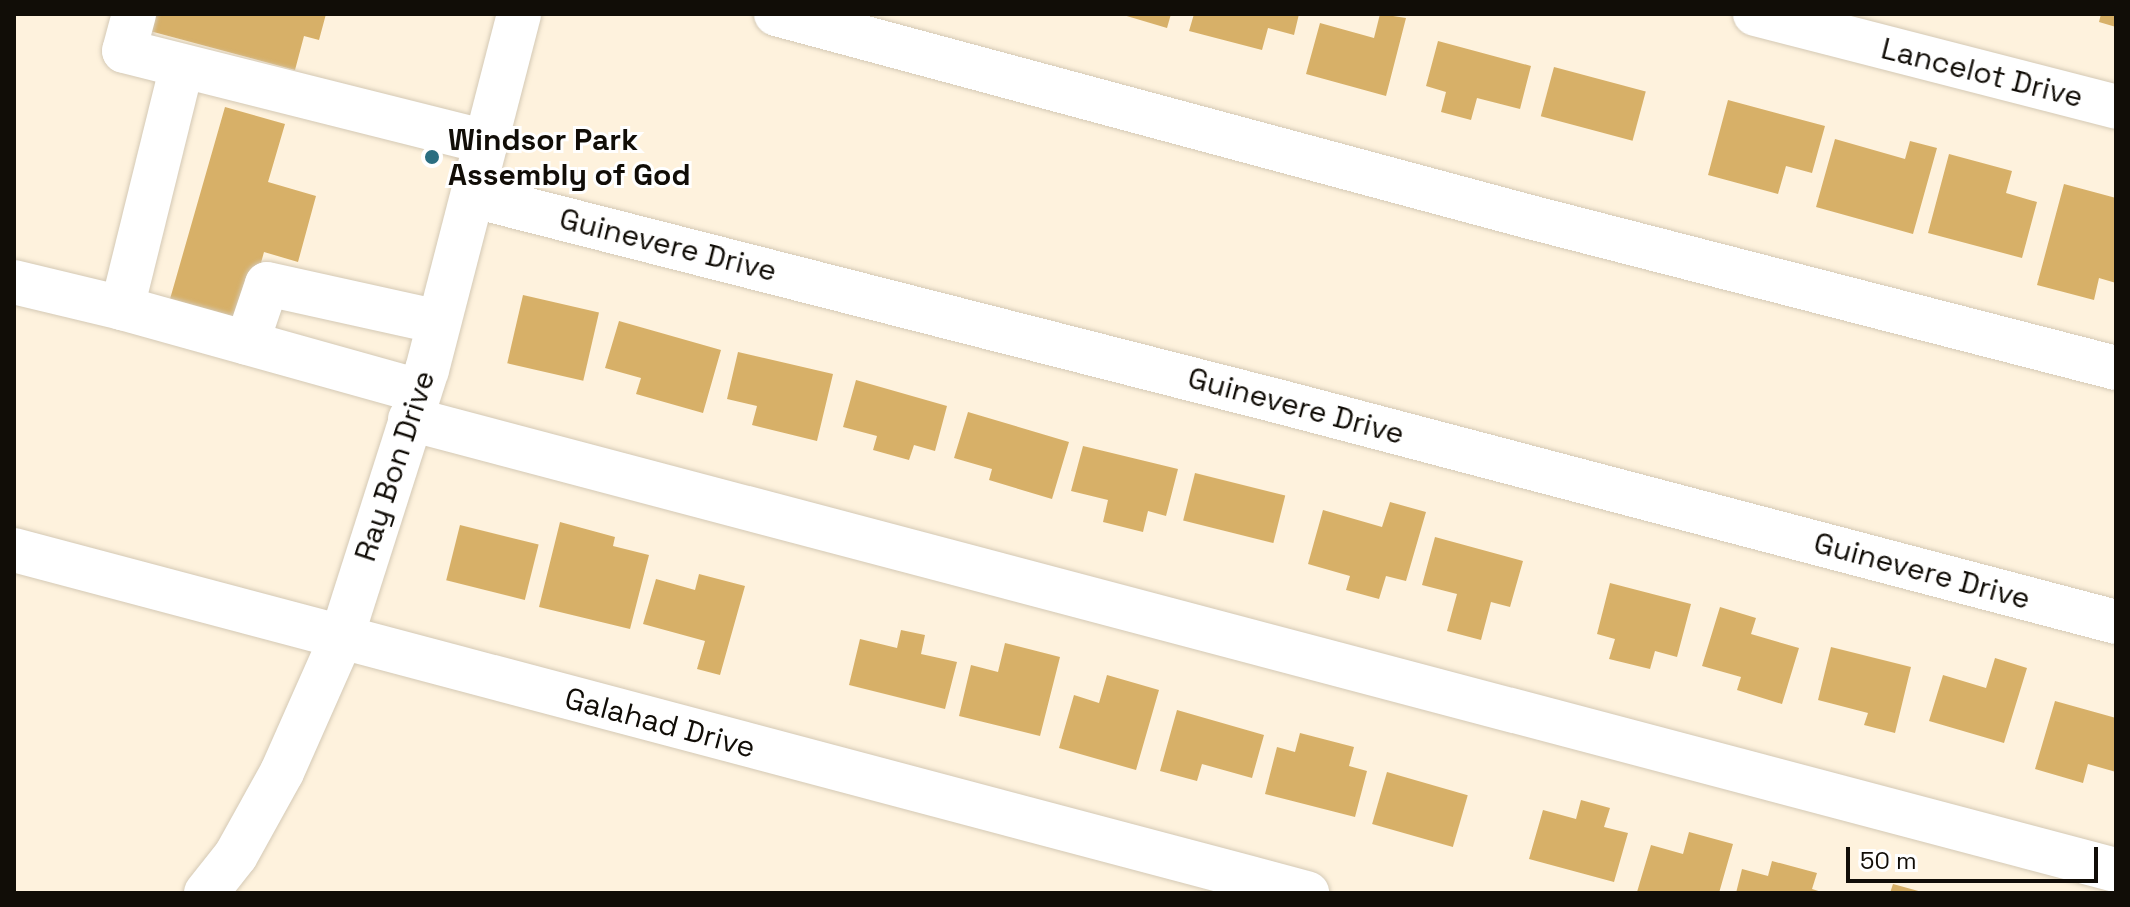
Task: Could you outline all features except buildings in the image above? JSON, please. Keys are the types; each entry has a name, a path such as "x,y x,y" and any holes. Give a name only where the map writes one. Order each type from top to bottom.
{"street":[{"path":"134,14 124,51 487,142"},
{"name":"Ray Bon Drive","path":"206,893 236,855 282,772 341,639 439,322 519,14"},
{"path":"776,14 1530,217 2116,368"},
{"name":"Lancelot Drive","path":"1755,14 2116,107"},
{"path":"122,308 182,66"},
{"name":"Guinevere Drive","path":"474,196 1265,398 2116,622"},
{"path":"14,282 247,343 415,405 2116,870"},
{"path":"247,343 267,284 439,322"},
{"name":"Galahad Drive","path":"14,550 1307,893"}],"place":[{"name":"Windsor Park Assembly of God","path":"432,157"}]}
